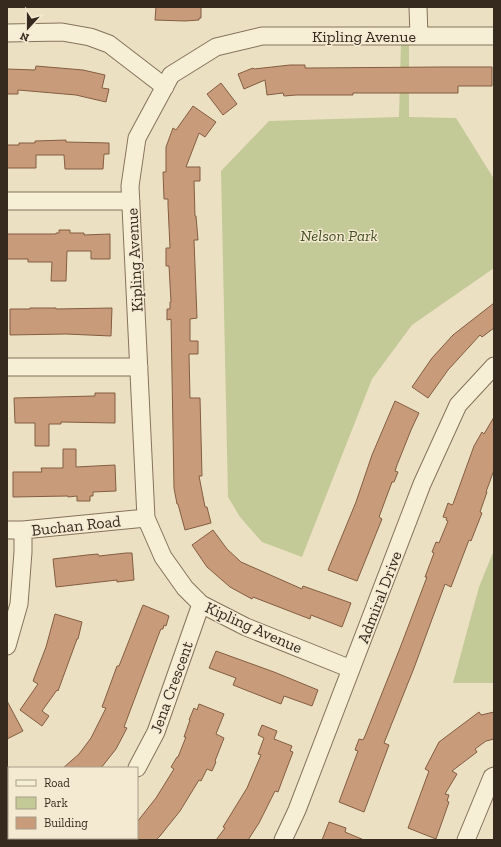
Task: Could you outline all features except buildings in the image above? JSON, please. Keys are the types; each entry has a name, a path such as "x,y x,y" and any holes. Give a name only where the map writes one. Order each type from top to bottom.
{"street":[{"path":"418,7 419,36"},
{"path":"7,33 62,32 90,37 109,44 165,86"},
{"name":"Kipling Avenue","path":"351,669 246,627 201,604 185,588 162,557 146,518 130,186 137,138 171,75 216,47 262,36 494,36"},
{"path":"7,201 131,201"},
{"name":"Admiral Drive","path":"283,840 298,810 422,484 458,406 494,366"},
{"path":"7,367 139,367"},
{"name":"Buchan Road","path":"15,530 146,518"},
{"path":"7,646 19,604 23,552 15,530"},
{"name":"Jena Crescent","path":"138,767 156,732 201,604"},
{"path":"466,840 492,777 494,776"}],"green space":[{"name":"Nelson Park","path":"401,43 409,43 409,117 456,118 494,179 494,268 412,325 372,379 302,557 262,542 240,517 228,497 221,171 269,121 399,117"},
{"path":"494,550 494,683 453,683 479,587"}]}
